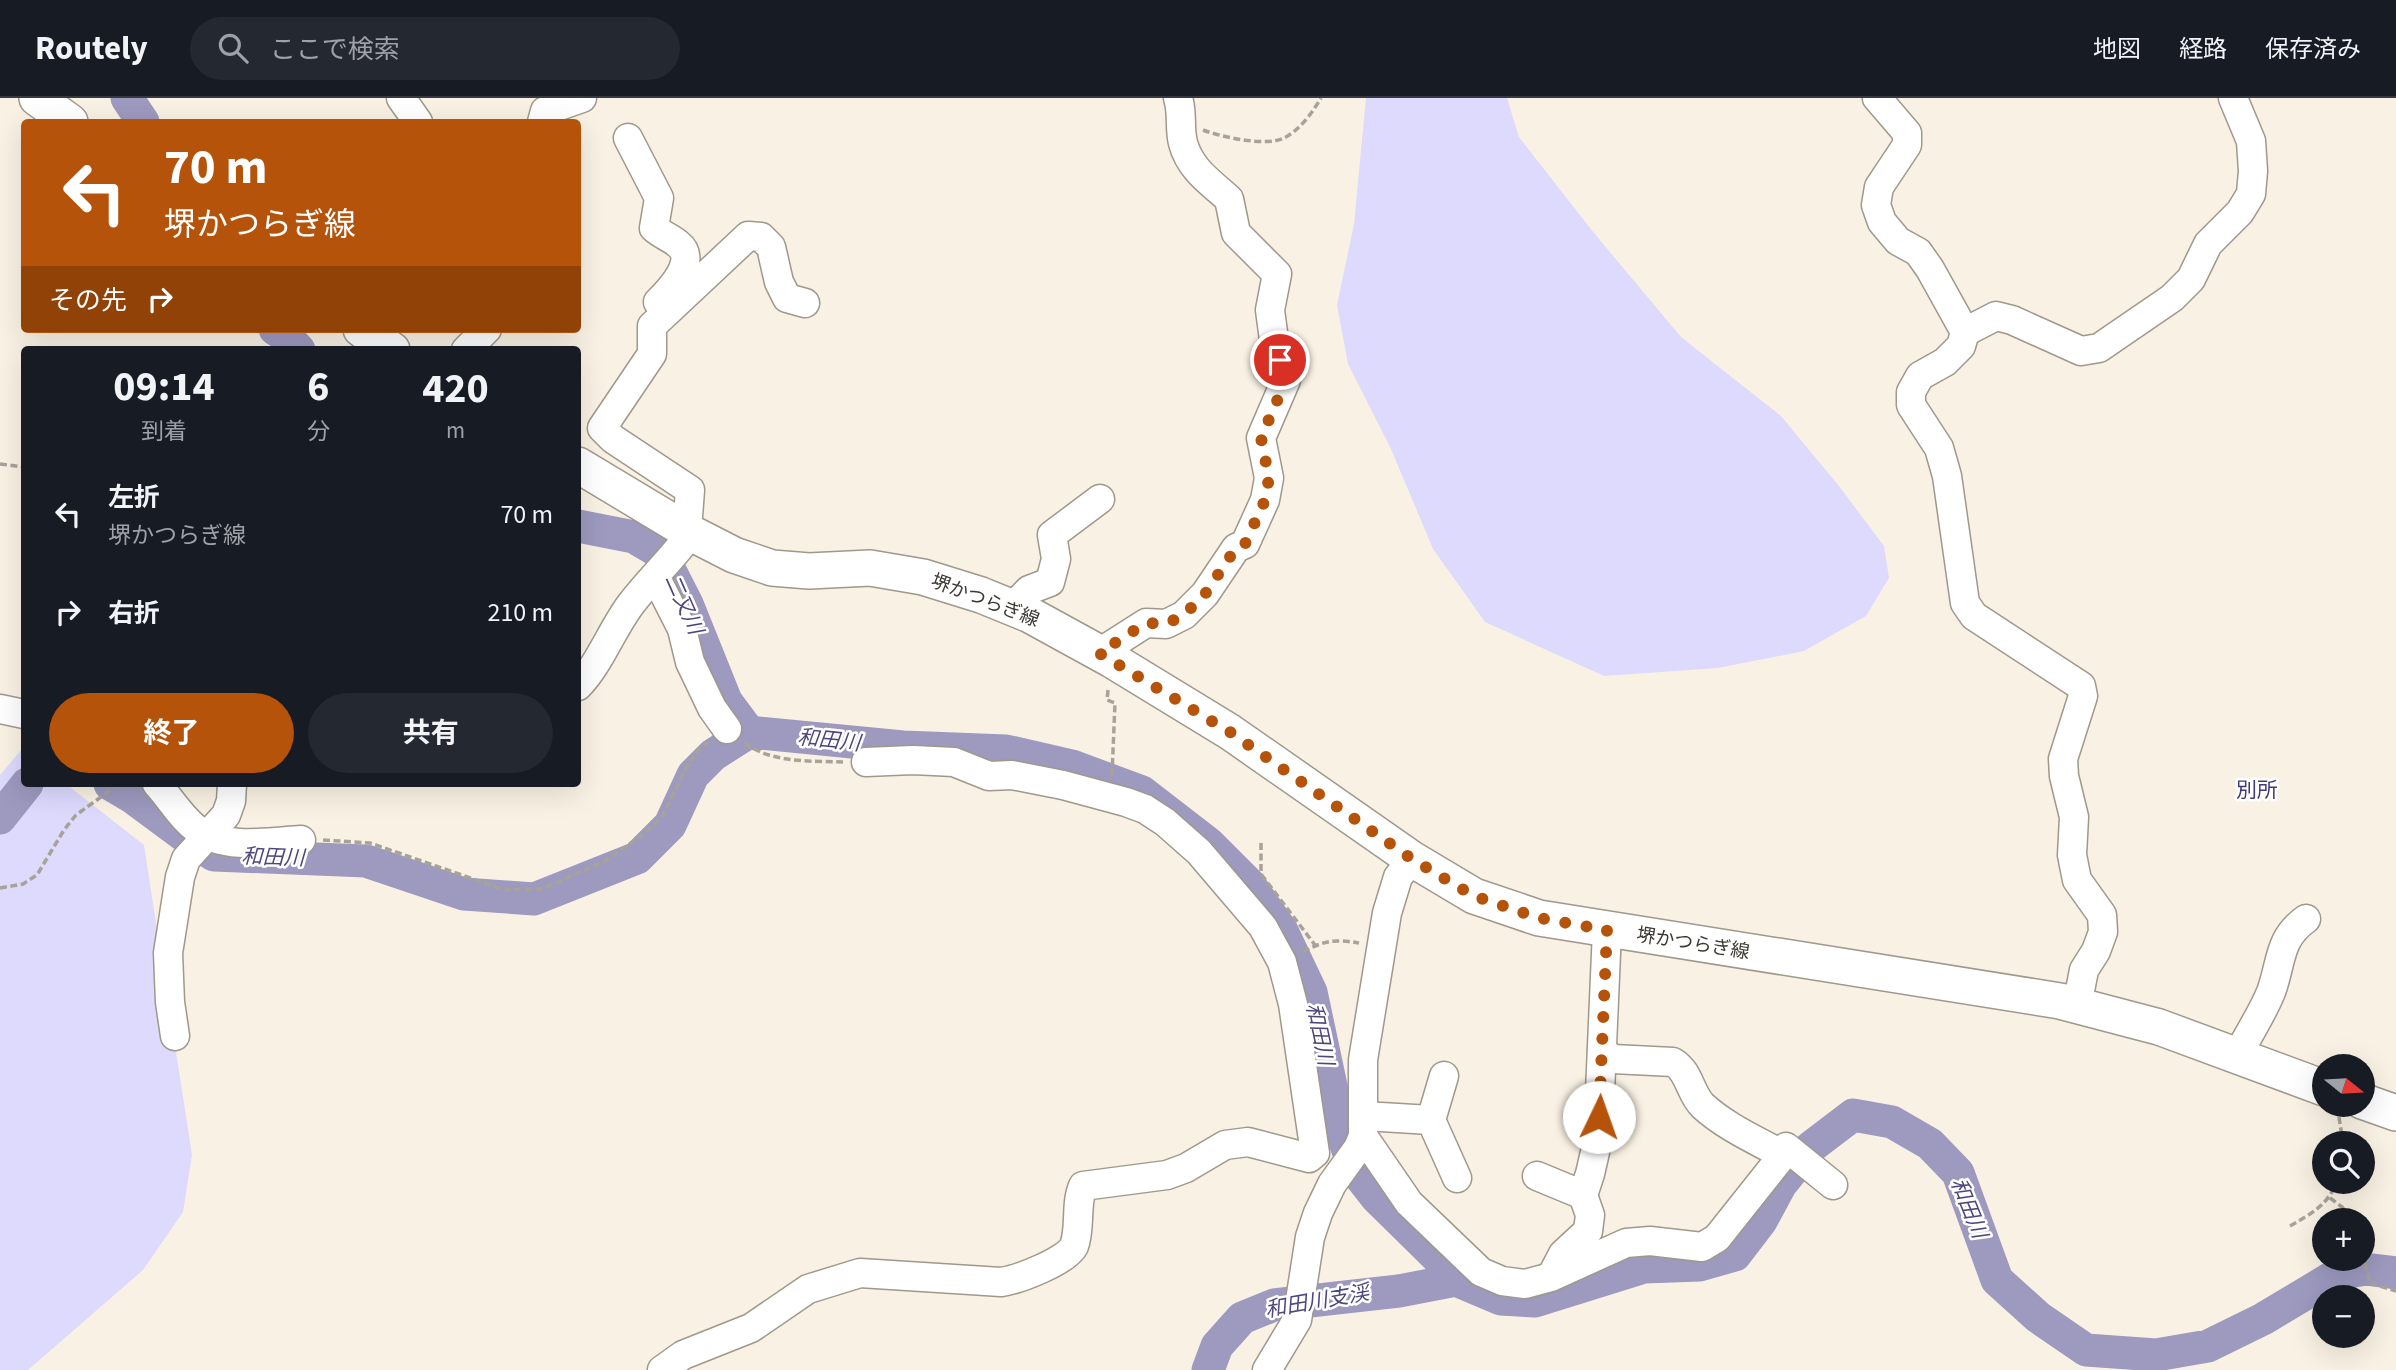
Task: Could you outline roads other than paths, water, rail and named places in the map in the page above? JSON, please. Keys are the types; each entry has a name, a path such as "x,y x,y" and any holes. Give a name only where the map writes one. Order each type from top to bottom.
{"main road":[{"path":"37,98 66,119"},
{"path":"367,333 386,346"},
{"name":"堺かつらぎ線","path":"581,467 689,532 734,555 772,568 870,568 923,577 981,595 1030,615 1105,656 1230,732 1412,859 1474,896 1539,918 2077,1006 2159,1027 2237,1056 2312,1089"},
{"name":"堺かつらぎ線","path":"2375,1109 2396,1113"}],"street":[{"path":"401,98 416,119"},
{"path":"543,119 545,111 582,98"},
{"path":"1877,98 1907,132 1908,145 1880,187 1876,205 1882,222 1898,241 1918,252 1965,332 1961,346 1945,362 1920,376 1911,392 1911,405 1939,448 1947,476 1965,603 1974,616 2081,686 2083,696 2063,759 2064,776 2074,817 2073,855 2077,880 2102,915 2103,932 2096,951 2084,970 2077,1006"},
{"path":"1965,332 1996,316 2012,320 2081,351 2099,348 2172,298 2191,279 2208,244 2241,212 2250,194 2253,171 2251,141 2233,98"},
{"path":"1105,656 1146,623 1166,624 1184,615 1205,594 1236,548 1245,544 1265,500 1269,478 1261,438 1286,380 1274,340 1270,310 1277,274 1236,233 1230,199 1196,171 1183,143 1180,108"},
{"path":"582,674 632,602 656,578 689,532 690,490 613,439 602,428 652,354 653,308 677,282 685,261 685,252 679,244 654,228 659,198 628,138"},
{"path":"652,326 748,236 761,237 771,247 779,282 787,298 806,303"},
{"path":"470,346 483,333"},
{"path":"1012,608 1029,590 1050,582 1056,559 1052,535 1100,499"},
{"path":"656,578 682,629 690,662 712,708 727,729"},
{"path":"0,709 21,713"},
{"path":"866,762 954,762 989,776 1012,775 1126,802 1145,809 1165,822 1199,852 1263,927 1282,962 1293,1004 1315,1153 1332,1184"},
{"path":"160,787 198,830 209,835 230,842 301,841"},
{"path":"175,1036 170,1002 168,953 180,877 186,859 226,815 232,787"},
{"path":"1267,1370 1297,1320 1310,1237 1318,1213 1362,1133 1363,1060 1387,913 1398,877 1412,859"},
{"path":"2237,1056 2271,992 2281,952 2293,928 2306,919"},
{"path":"1551,1277 1563,1254 1588,1231 1590,1215 1583,1195 1598,1139 1607,930"},
{"path":"1602,1051 1613,1059 1673,1062 1681,1067 1700,1104 1720,1120 1783,1155"},
{"path":"1444,1076 1431,1120 1457,1178"},
{"path":"1362,1133 1431,1120"},
{"path":"1362,1133 1409,1203 1481,1272 1502,1281 1525,1284 1551,1277 1626,1243 1650,1241 1702,1247 1717,1238 1783,1155 1786,1147 1833,1185"},
{"path":"662,1370 683,1355 751,1328 808,1289 860,1273 1001,1282 1016,1280 1069,1253 1074,1244 1083,1186 1167,1175 1186,1168 1225,1145 1248,1142 1309,1158 1315,1153"},
{"path":"1537,1176 1583,1195"}],"waterway":[{"name":"二又川","path":"127,98 141,119"},
{"name":"二又川","path":"281,333 295,346"},
{"name":"二又川","path":"581,527 634,537 661,553 687,604 726,701 749,732"},
{"name":"和田川","path":"115,787 214,855 366,861 464,894 534,899 637,858 670,825 693,775 713,755 749,732 903,747 1006,751 1072,766 1142,792 1208,843 1249,884 1282,931 1311,992 1340,1128 1355,1170 1377,1198 1437,1257 1456,1280 1501,1299 1535,1301 1644,1267 1700,1265 1735,1255 1761,1221 1781,1184 1811,1147 1853,1115 1892,1122 1930,1144 1958,1173 1997,1280 2038,1317 2086,1350 2156,1355 2208,1346 2263,1319 2338,1274 2365,1269 2396,1273"},
{"name":"和田川","path":"0,818 25,787"},
{"name":"和田川支渓","path":"1208,1370 1217,1346 1242,1318 1274,1305 1399,1291 1456,1280"}],"district":[{"name":"別所","path":"2257,790"}]}
